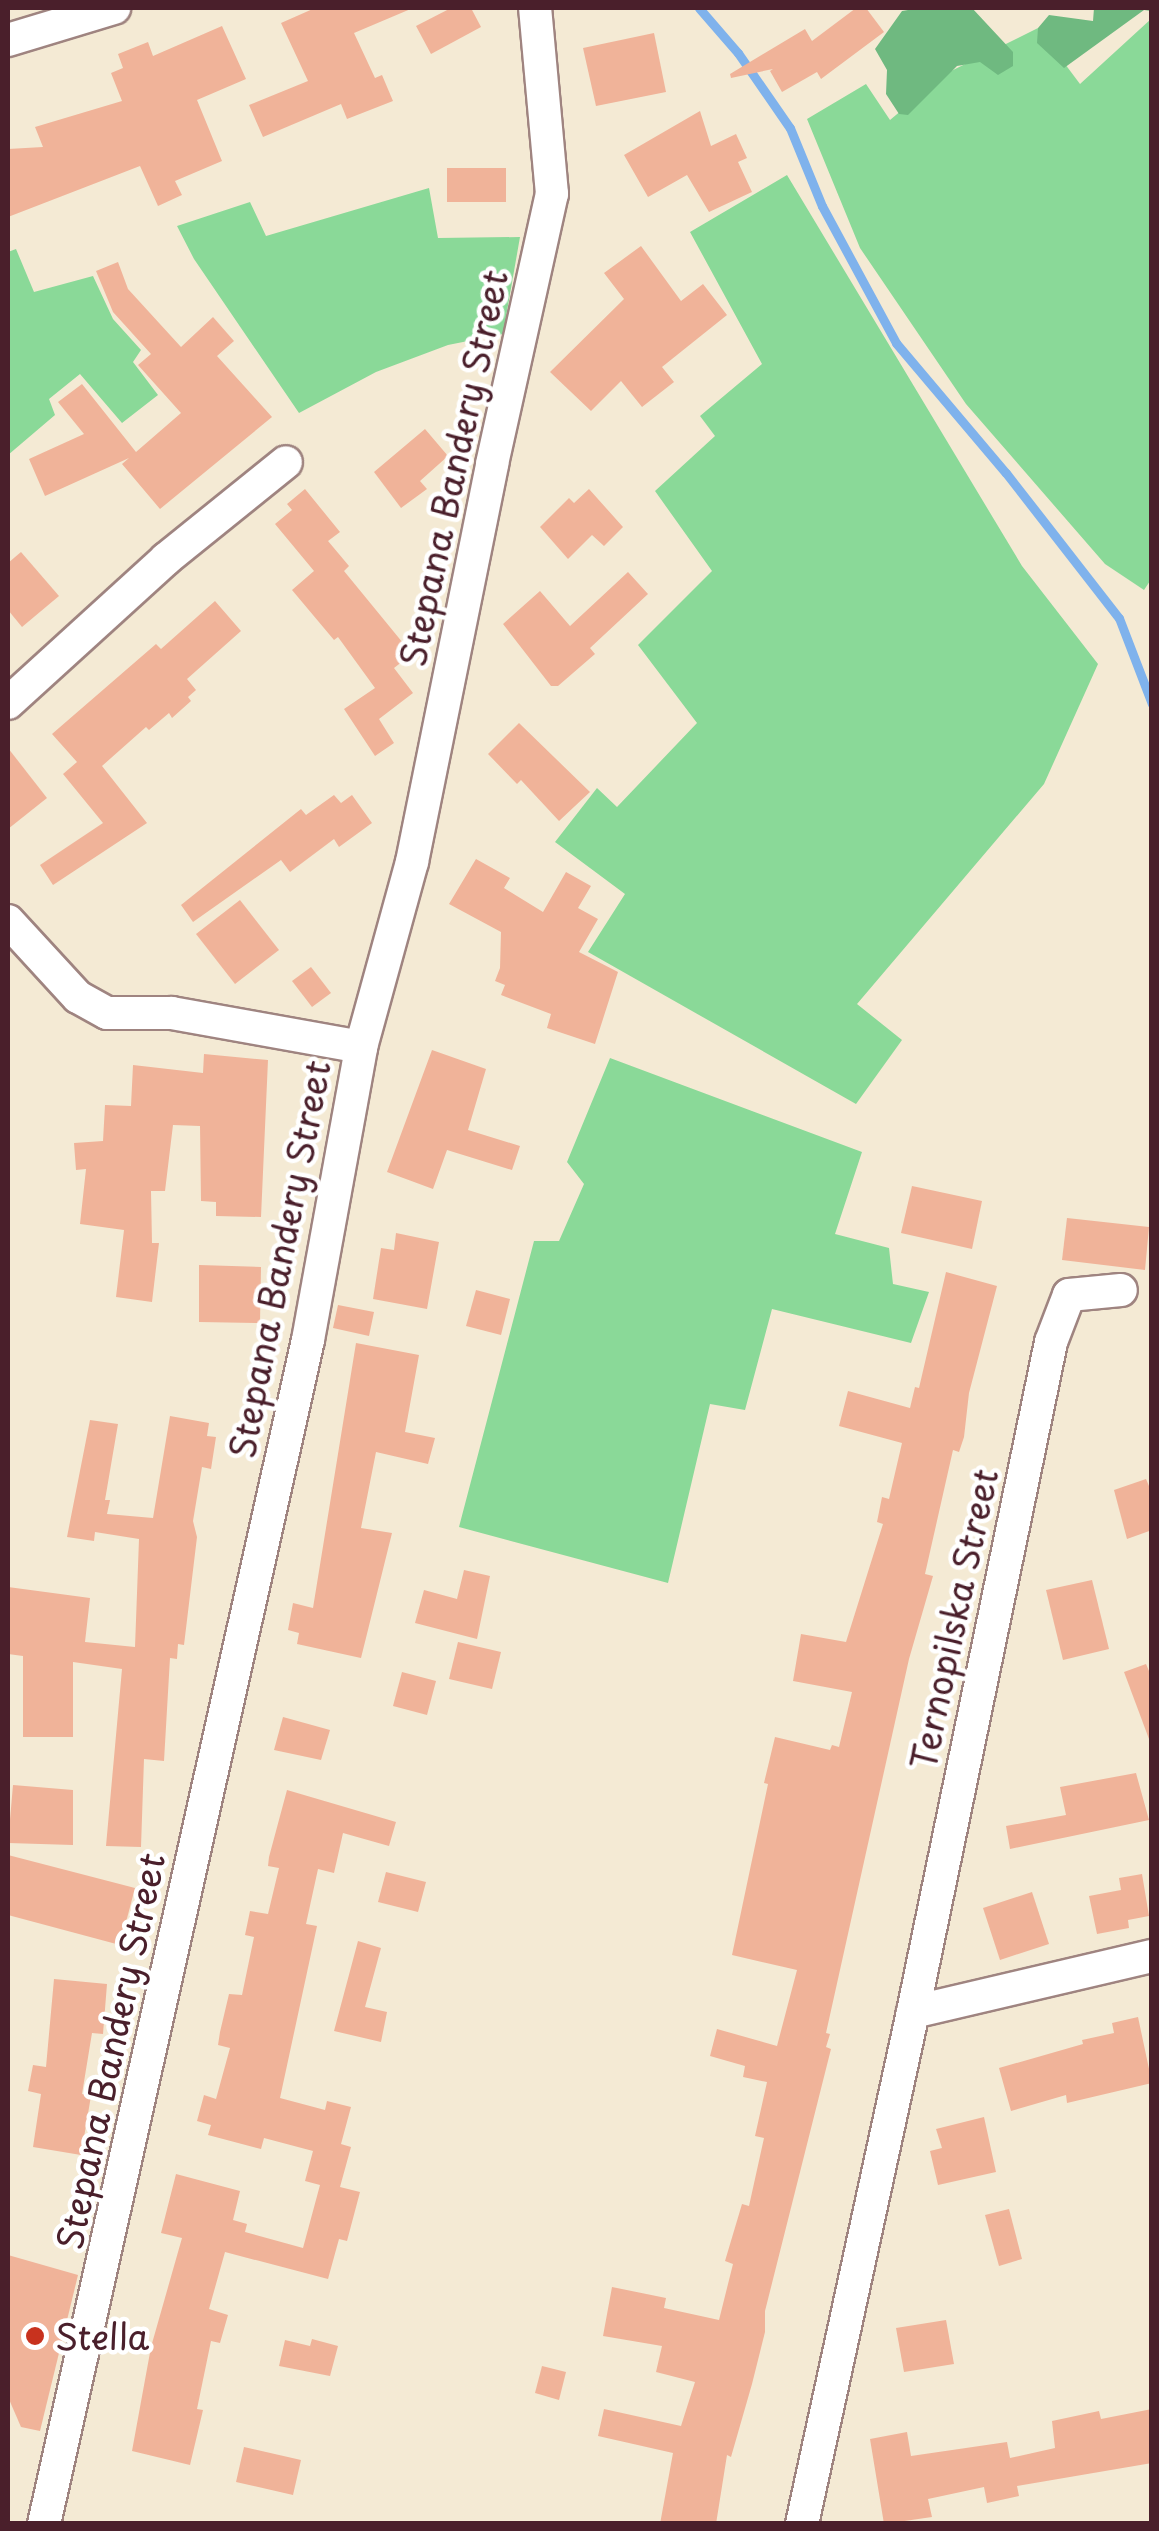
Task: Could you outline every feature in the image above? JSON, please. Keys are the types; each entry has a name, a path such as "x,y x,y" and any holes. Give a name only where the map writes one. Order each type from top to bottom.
{"street":[{"path":"8,40 114,8"},
{"name":"Stepana Bandery Street","path":"44,2524 308,1340 362,1046 412,862 492,464 552,194 535,8"},
{"path":"8,704 166,560 286,462"},
{"path":"8,921 78,997 107,1014 172,1013 362,1046"},
{"name":"Ternopilska Street","path":"802,2524 914,2012 1051,1342 1070,1295 1121,1290"},
{"path":"914,2012 1152,1956"}],"green space":[{"path":"972,8 1013,52 1013,66 998,75 980,62 957,66 908,115 899,114 886,94 887,70 875,49 902,11"},
{"path":"1094,8 1151,8 1151,11 1144,10 1064,68 1037,43 1038,28 1049,15 1093,21"},
{"path":"1151,19 1152,578 1144,590 1105,564 966,404 860,248 807,119 866,84 890,120 945,74 1038,28 1080,84"},
{"path":"787,175 1022,566 1098,664 1044,784 857,1004 902,1040 856,1104 588,952 625,894 555,842 597,788 617,807 697,723 638,645 712,571 655,491 715,436 700,416 762,364 690,232"},
{"path":"429,188 438,238 520,237 503,334 448,345 376,372 299,413 194,259 177,226 250,202 266,236"},
{"path":"16,249 34,292 93,276 113,319 141,350 133,362 158,395 122,423 80,374 49,399 55,415 8,455 8,252"},
{"path":"610,1058 862,1152 835,1234 889,1248 893,1284 929,1292 911,1343 772,1309 745,1410 710,1404 668,1583 459,1527 534,1241 559,1241 584,1184 567,1162"}],"building":[{"path":"315,8 413,8 354,33 375,78 382,75 393,101 347,119 341,104 263,137 249,105 308,81 281,23"},
{"path":"451,8 471,8 481,27 431,54 416,26"},
{"path":"856,8 866,8 884,32 821,79 817,72 782,92 770,71 773,69 731,78 730,74 805,29 812,41"},
{"path":"222,26 246,79 197,100 222,161 175,181 182,195 158,206 140,166 8,217 8,149 43,147 35,127 122,101 111,73 123,68 118,54 148,42 153,56"},
{"path":"654,33 666,92 596,106 583,48"},
{"path":"700,111 711,146 736,134 747,158 738,162 752,192 709,212 687,175 648,197 624,155"},
{"path":"447,168 506,168 506,202 447,202"},
{"path":"641,246 681,301 703,284 727,315 662,367 674,382 642,407 621,381 591,411 550,372 624,299 604,273"},
{"path":"118,262 128,289 181,347 213,317 234,341 217,356 272,417 160,509 122,464 129,458 45,496 29,459 84,434 58,402 82,384 136,452 181,413 138,365 151,354 113,312 96,271"},
{"path":"425,429 448,456 420,481 427,489 401,508 374,472"},
{"path":"305,489 340,532 328,541 349,566 344,571 412,654 394,668 413,693 379,719 394,743 375,756 344,709 375,688 338,637 334,640 292,590 314,571 275,524 292,510 287,504"},
{"path":"589,489 623,527 604,546 592,535 568,559 540,527 569,498 574,503"},
{"path":"21,552 59,596 22,627 8,610 8,563"},
{"path":"628,572 648,594 590,648 595,654 558,686 551,686 503,624 540,591 570,626"},
{"path":"215,601 241,631 187,679 196,690 188,697 191,701 172,718 169,713 149,730 146,727 102,766 147,823 53,885 40,865 103,823 63,774 77,762 52,734 156,644 161,649"},
{"path":"519,723 590,792 559,821 521,780 517,784 488,754"},
{"path":"8,748 47,798 8,829"},
{"path":"334,795 341,803 352,795 372,823 339,847 334,839 290,872 281,860 193,922 181,905 301,809 306,815"},
{"path":"476,859 510,878 504,888 543,912 566,872 591,886 578,908 598,919 579,952 618,972 595,1044 547,1028 551,1014 501,995 505,985 495,981 500,968 501,932 449,904"},
{"path":"240,900 279,950 235,984 196,934"},
{"path":"311,967 331,993 312,1007 292,981"},
{"path":"432,1050 486,1069 468,1130 520,1146 512,1170 447,1150 433,1189 387,1172"},
{"path":"204,1054 268,1060 261,1217 216,1216 216,1202 201,1201 200,1126 173,1125 165,1191 151,1191 152,1243 159,1243 152,1302 116,1297 124,1230 80,1224 86,1169 76,1170 74,1143 103,1141 105,1105 131,1106 133,1065 203,1073"},
{"path":"912,1186 982,1201 972,1249 901,1233"},
{"path":"1067,1218 1149,1227 1145,1270 1062,1260"},
{"path":"396,1233 439,1242 427,1309 373,1299 381,1248 394,1250"},
{"path":"199,1265 261,1267 260,1323 199,1322"},
{"path":"946,1272 997,1286 969,1393 964,1437 959,1452 953,1450 925,1574 933,1576 909,1659 826,2033 830,2034 826,2047 831,2049 765,2311 765,2332 752,2384 731,2457 727,2455 716,2524 660,2524 673,2453 598,2436 604,2409 681,2426 695,2382 656,2372 662,2346 603,2336 612,2287 666,2298 664,2308 719,2320 733,2264 725,2261 742,2204 749,2206 764,2138 755,2136 767,2082 743,2077 745,2066 710,2056 717,2029 777,2046 797,1970 732,1955 768,1784 764,1783 775,1737 830,1750 832,1745 839,1747 852,1692 793,1681 801,1634 846,1642 883,1524 877,1522 882,1497 889,1499 902,1443 839,1426 848,1391 910,1408 915,1387 919,1388"},
{"path":"476,1290 510,1299 501,1335 466,1326"},
{"path":"338,1305 374,1312 369,1336 333,1328"},
{"path":"356,1343 419,1355 405,1432 435,1438 428,1464 376,1452 361,1528 392,1533 361,1658 297,1644 299,1633 288,1630 293,1603 313,1608"},
{"path":"170,1416 209,1423 207,1436 216,1437 211,1469 202,1467 193,1521 197,1537 184,1645 178,1644 177,1659 170,1658 164,1761 144,1759 141,1847 106,1846 122,1669 73,1662 73,1737 23,1737 23,1656 8,1654 8,1587 90,1598 85,1642 135,1647 139,1539 95,1532 94,1541 67,1537 90,1420 118,1424 105,1500 110,1500 107,1514 153,1518"},
{"path":"1146,1479 1152,1493 1152,1530 1127,1539 1114,1490"},
{"path":"464,1570 490,1576 477,1639 415,1623 424,1590 457,1599"},
{"path":"1092,1580 1109,1649 1063,1660 1046,1590"},
{"path":"458,1642 501,1652 492,1689 449,1679"},
{"path":"1146,1664 1152,1678 1149,1739 1124,1672"},
{"path":"402,1672 436,1681 427,1715 393,1706"},
{"path":"283,1717 330,1730 321,1760 274,1750"},
{"path":"1136,1773 1149,1820 1010,1849 1006,1826 1066,1815 1060,1787"},
{"path":"13,1785 73,1790 73,1845 8,1843"},
{"path":"287,1790 396,1822 389,1846 343,1833 334,1873 318,1869 306,1924 317,1926 280,2098 325,2110 327,2101 351,2107 341,2144 351,2147 340,2187 360,2192 347,2241 339,2239 328,2279 225,2252 209,2309 228,2315 220,2343 211,2341 197,2409 203,2410 190,2465 132,2451 151,2347 182,2238 161,2233 176,2174 240,2191 233,2220 247,2224 245,2232 303,2248 320,2185 305,2181 313,2151 264,2138 261,2149 208,2135 211,2125 197,2121 204,2095 216,2099 230,2048 218,2045 229,1994 242,1995 254,1937 245,1935 250,1911 268,1914 279,1868 268,1866 269,1857"},
{"path":"8,1855 135,1888 120,1945 8,1915"},
{"path":"386,1872 426,1882 418,1912 378,1902"},
{"path":"1142,1874 1149,1916 1128,1920 1129,1928 1097,1934 1089,1896 1121,1890 1119,1878"},
{"path":"1032,1892 1049,1944 1000,1960 983,1908"},
{"path":"358,1941 381,1948 365,2007 387,2012 381,2042 334,2031"},
{"path":"54,1979 107,1984 103,2034 92,2033 82,2094 91,2096 81,2155 33,2147 41,2094 28,2091 33,2065 46,2067"},
{"path":"1138,2017 1152,2083 1067,2103 1066,2095 1011,2111 999,2068 1114,2033 1112,2023"},
{"path":"984,2117 996,2172 938,2185 930,2151 942,2148 936,2129"},
{"path":"1009,2209 1022,2259 999,2266 985,2215"},
{"name":"Stella","path":"8,2255 78,2275 40,2431 21,2427 8,2397"},
{"path":"946,2320 954,2364 904,2372 896,2328"},
{"path":"312,2339 338,2346 330,2376 279,2366 285,2340 310,2346"},
{"path":"542,2366 566,2372 559,2400 535,2393"},
{"path":"1152,2409 1152,2463 1017,2486 1019,2496 987,2503 984,2487 928,2499 932,2517 884,2524 870,2439 907,2432 911,2456 1007,2442 1010,2458 1055,2448 1052,2421 1099,2411 1101,2419"},
{"path":"244,2447 301,2460 293,2495 236,2482"}],"waterway":[{"path":"699,8 738,53 790,128 822,206 896,343 1006,473 1119,618 1152,704"}],"place":[{"name":"Stella","path":"35,2336"}]}
